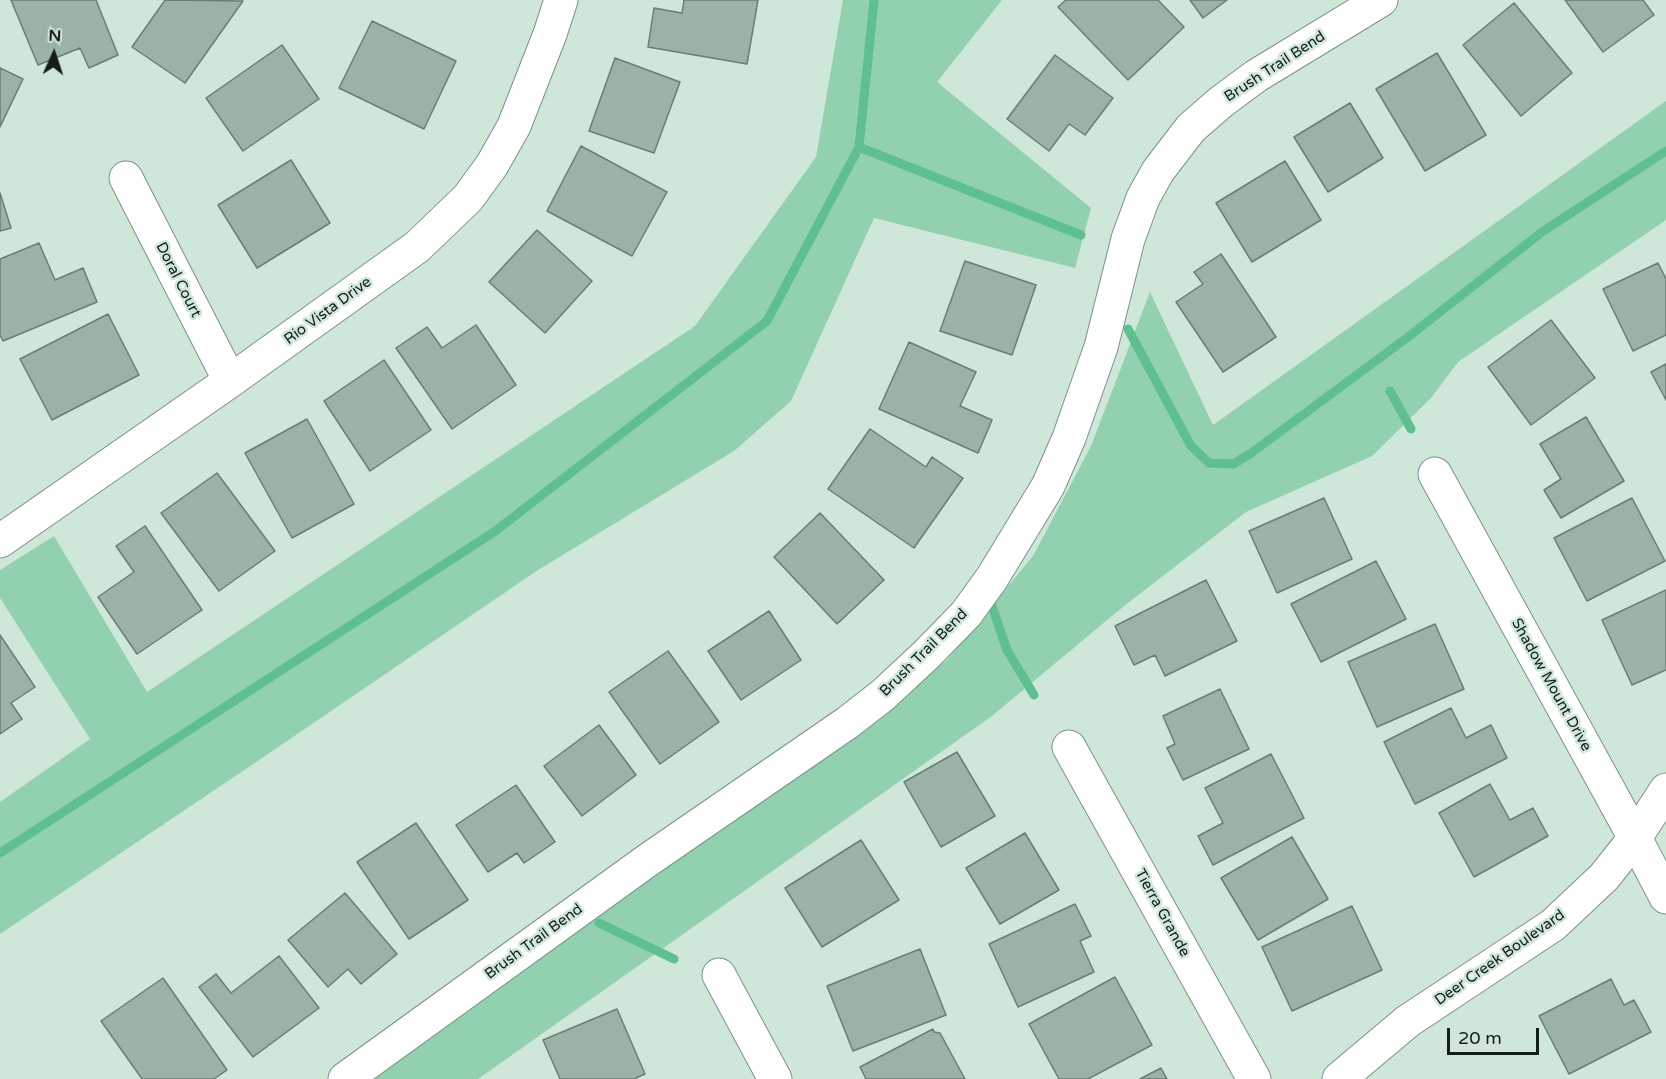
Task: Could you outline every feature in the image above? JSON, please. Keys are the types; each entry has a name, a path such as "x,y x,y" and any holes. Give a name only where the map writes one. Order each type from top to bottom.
{"street":[{"name":"Rio Vista Drive","path":"0,541 417,247 468,198 492,165 514,126 561,0"},
{"name":"Brush Trail Bend","path":"345,1079 648,860 847,723 883,695 966,614 992,578 1048,486 1065,448 1101,347 1128,239 1143,198 1158,171 1191,128 1221,102 1256,76 1381,0"},
{"name":"Doral Court","path":"126,178 230,381"},
{"name":"Shadow Mount Drive","path":"1435,474 1666,897"},
{"name":"Tierra Grande","path":"1069,747 1254,1079"},
{"name":"Deer Creek Boulevard","path":"1339,1079 1408,1021 1554,925 1604,878 1635,838 1666,790"},
{"path":"719,975 775,1079"}],"green space":[{"path":"843,0 1002,0 937,82 1091,208 1075,268 874,218 791,401 734,451 538,570 0,934 0,802 90,739 0,598 0,570 54,536 147,692 695,326 816,157"},
{"path":"1666,101 1666,220 1458,362 1431,398 1372,456 1246,512 1124,606 992,716 478,1079 366,1079 693,846 946,661 1033,556 1091,446 1150,292 1213,425"}],"building":[{"path":"11,0 96,0 118,55 89,68 80,48 38,65"},
{"path":"165,0 243,1 185,83 132,47"},
{"path":"684,0 758,0 747,64 648,47 654,8 682,13"},
{"path":"1066,0 1158,0 1184,27 1128,80 1058,7"},
{"path":"1190,0 1227,0 1203,18"},
{"path":"1565,0 1643,0 1654,15 1603,52"},
{"path":"1514,3 1572,73 1521,116 1463,45"},
{"path":"372,21 456,61 424,129 339,88"},
{"path":"282,45 319,99 243,151 206,98"},
{"path":"1437,53 1486,135 1425,171 1376,89"},
{"path":"1055,55 1113,98 1085,135 1069,124 1049,151 1007,119"},
{"path":"615,58 680,82 654,153 589,131"},
{"path":"0,68 23,79 0,127"},
{"path":"1350,103 1383,158 1328,192 1294,137"},
{"path":"581,146 667,192 632,256 547,211"},
{"path":"291,160 330,223 257,268 218,205"},
{"path":"1285,161 1321,220 1252,262 1216,203"},
{"path":"0,193 11,228 0,231"},
{"path":"537,230 592,281 545,333 489,282"},
{"path":"39,243 55,280 83,268 97,302 3,341 0,335 0,259"},
{"path":"1221,254 1276,337 1223,372 1176,302 1203,284 1194,272"},
{"path":"965,261 1036,285 1012,355 940,331"},
{"path":"1658,263 1666,279 1666,335 1633,351 1603,289"},
{"path":"108,314 139,375 52,420 20,359"},
{"path":"1551,320 1595,378 1531,425 1488,367"},
{"path":"476,325 516,385 452,429 396,348 427,327 442,348"},
{"path":"909,342 976,372 960,406 992,420 978,453 879,409"},
{"path":"384,360 431,430 370,471 324,401"},
{"path":"1666,364 1666,400 1651,372"},
{"path":"1586,417 1624,481 1561,518 1544,490 1561,479 1540,444"},
{"path":"307,419 354,504 292,538 245,453"},
{"path":"870,429 926,467 932,457 963,478 914,548 828,489"},
{"path":"217,473 275,551 219,591 161,513"},
{"path":"1324,498 1352,559 1277,593 1249,531"},
{"path":"1632,498 1665,561 1587,601 1554,538"},
{"path":"820,513 884,580 837,624 774,557"},
{"path":"145,526 202,610 137,654 98,597 134,572 116,546"},
{"path":"1376,561 1406,619 1321,662 1291,604"},
{"path":"1206,580 1237,641 1165,676 1155,655 1134,665 1115,626"},
{"path":"1666,590 1666,670 1632,685 1602,620"},
{"path":"769,611 801,660 741,700 708,651"},
{"path":"1435,624 1464,689 1377,727 1348,662"},
{"path":"0,635 35,687 11,703 22,719 0,734"},
{"path":"668,651 719,722 660,764 609,692"},
{"path":"1220,689 1249,749 1183,780 1167,748 1175,744 1163,716"},
{"path":"1451,708 1466,738 1491,725 1507,758 1415,804 1384,742"},
{"path":"599,725 636,775 582,816 544,766"},
{"path":"957,752 995,816 941,847 904,782"},
{"path":"1271,754 1304,818 1213,865 1198,836 1223,823 1205,788"},
{"path":"1490,784 1510,820 1533,808 1548,836 1474,877 1439,813"},
{"path":"516,785 555,842 524,863 517,853 488,872 456,825"},
{"path":"416,823 468,900 409,939 357,862"},
{"path":"1025,833 1059,890 1000,924 966,868"},
{"path":"1292,837 1328,899 1258,940 1221,878"},
{"path":"861,840 899,900 822,947 785,888"},
{"path":"345,893 397,954 361,984 348,969 328,987 288,940"},
{"path":"1075,904 1091,936 1080,941 1094,972 1018,1007 989,944"},
{"path":"1352,906 1382,970 1292,1011 1262,947"},
{"path":"920,949 946,1015 853,1051 827,986"},
{"path":"279,956 319,1008 253,1057 199,987 216,974 231,993"},
{"path":"1115,977 1152,1045 1088,1079 1059,1079 1029,1024"},
{"path":"163,978 227,1070 214,1079 142,1079 101,1021"},
{"path":"1611,979 1624,1005 1634,1000 1651,1032 1569,1074 1539,1016"},
{"path":"617,1009 645,1074 634,1079 560,1079 543,1040"},
{"path":"933,1029 934,1032 940,1033 965,1079 866,1079 860,1067"},
{"path":"1161,1068 1167,1079 1140,1079"}],"waterway":[{"path":"0,853 494,532 767,321 859,147 874,0"},
{"path":"859,147 1081,235"},
{"path":"1128,329 1191,446 1209,463 1233,464 1250,454 1408,337 1542,232 1666,151"},
{"path":"1390,391 1411,429"},
{"path":"992,606 1007,650 1034,695"},
{"path":"599,923 674,959"}]}
